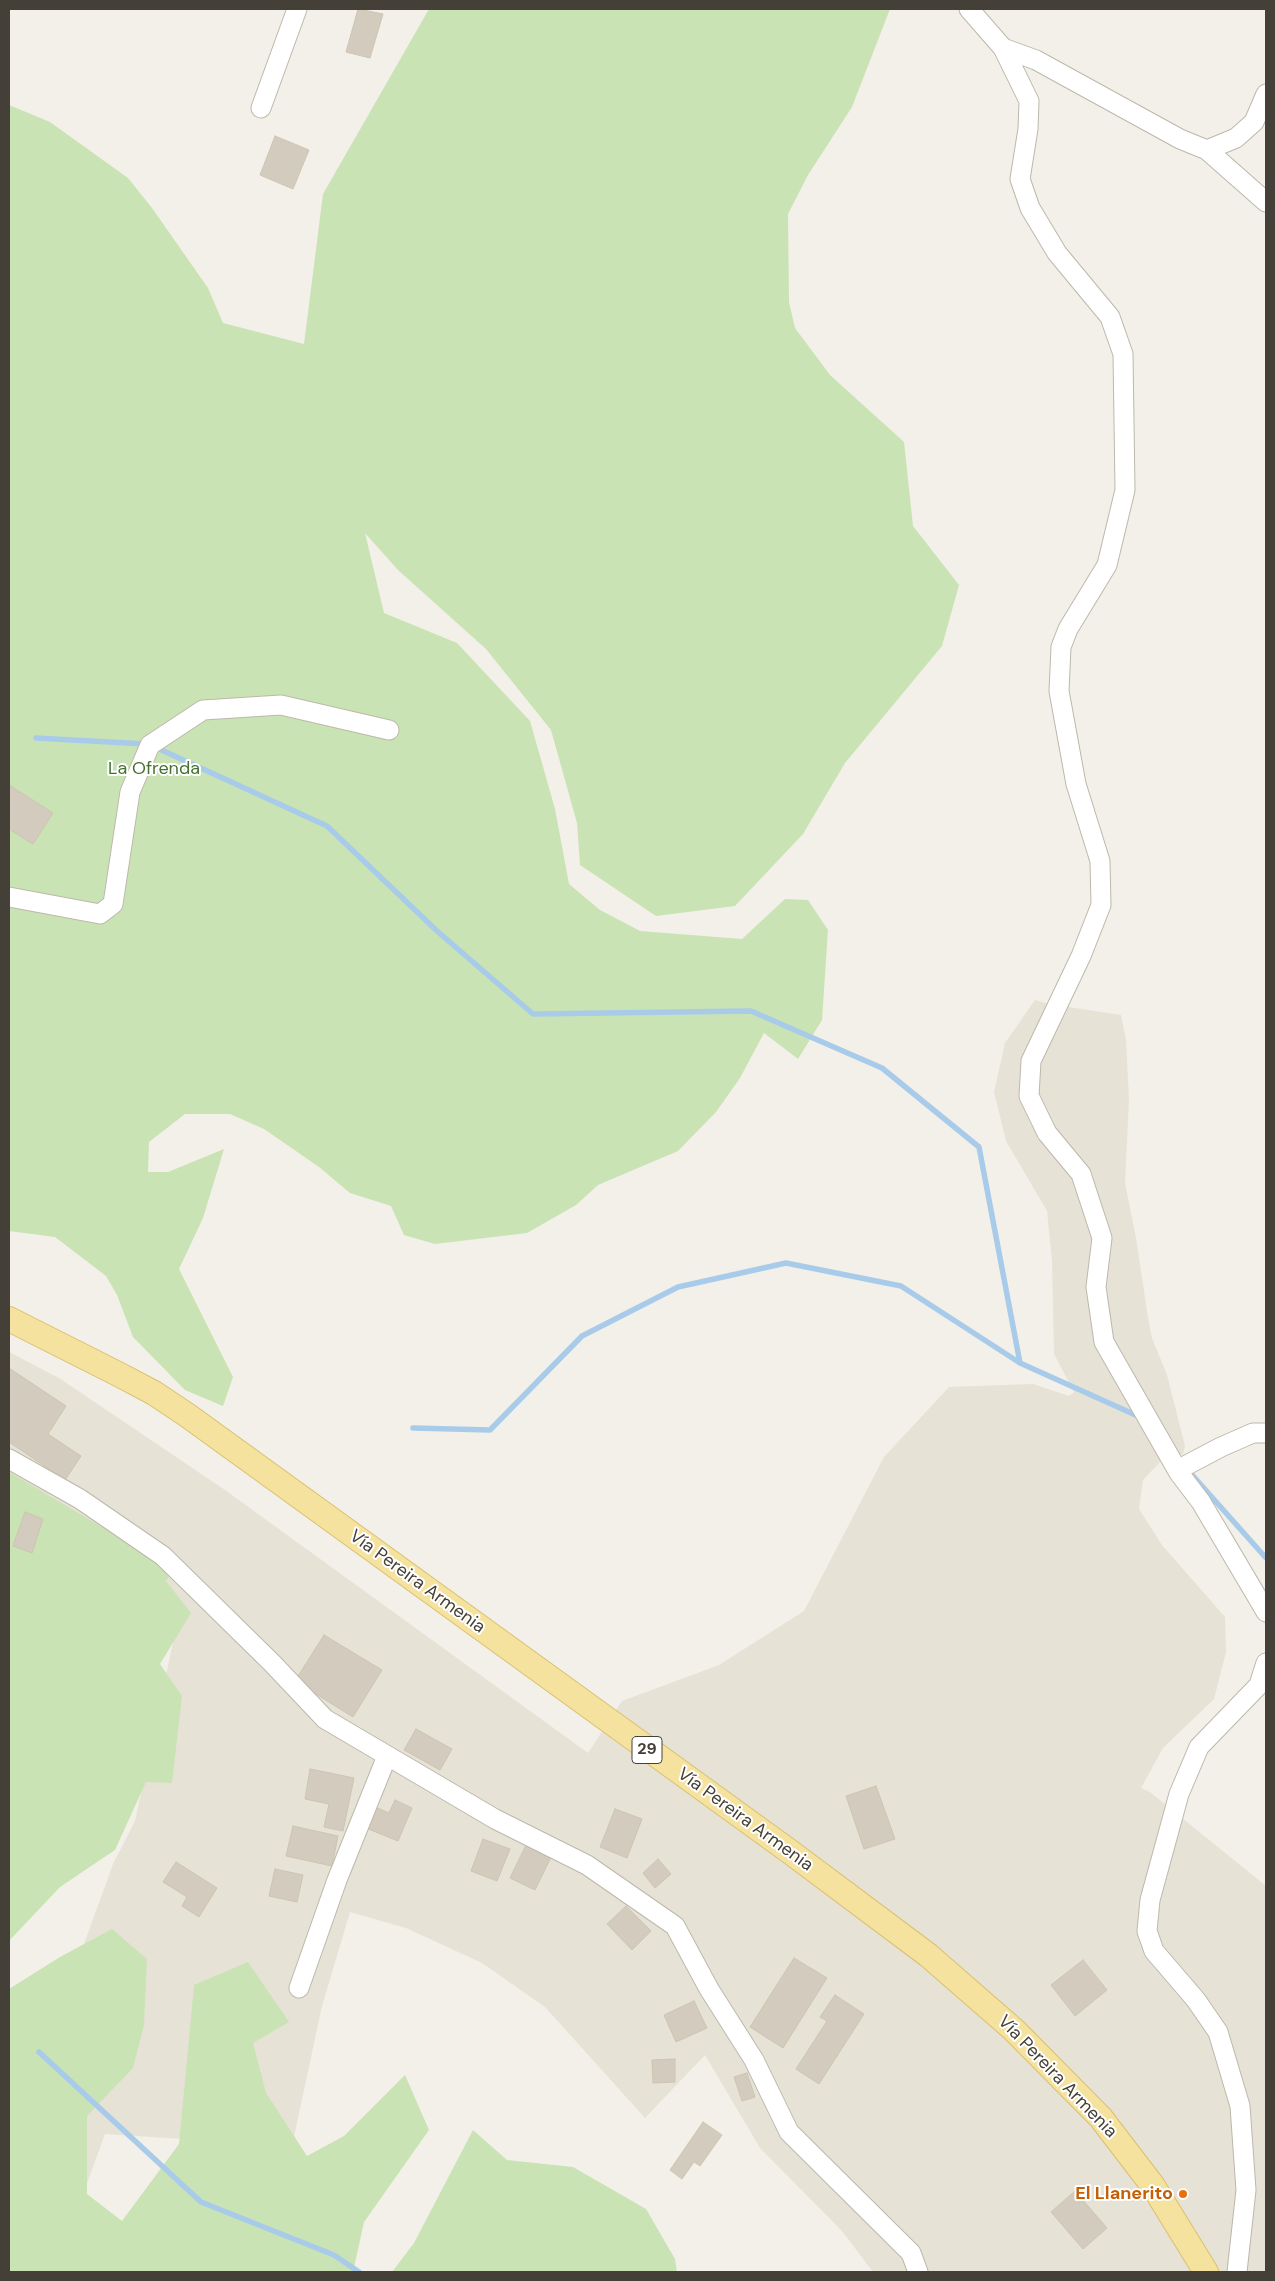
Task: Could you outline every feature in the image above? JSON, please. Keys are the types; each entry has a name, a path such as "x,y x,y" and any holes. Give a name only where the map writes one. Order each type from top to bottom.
{"main road":[{"name":"Vía Pereira Armenia","path":"9,1319 120,1374 154,1393 187,1415 789,1851 928,1955 1014,2030 1102,2118 1152,2186 1206,2272"}],"street":[{"path":"261,108 297,9"},
{"path":"969,9 1003,48 1029,102 1028,129 1022,154 1020,178 1030,208 1057,253 1110,317 1123,354 1125,490 1107,565 1068,629 1061,647 1059,691 1076,784 1100,861 1101,905 1081,956 1031,1061 1029,1096 1047,1133 1081,1174 1102,1238 1096,1287 1104,1342 1179,1473 1201,1502 1266,1612"},
{"path":"1003,48 1036,60 1180,139 1207,150 1266,202"},
{"path":"1207,150 1236,138 1254,122 1266,94"},
{"path":"9,897 100,914 112,904 130,792 150,744 203,710 281,705 389,730"},
{"path":"1179,1473 1185,1466 1221,1447 1252,1433 1266,1433"},
{"path":"9,1459 80,1499 163,1556 272,1663 324,1719 495,1819 587,1864 675,1926 709,1989 754,2060 789,2132 911,2253 918,2272"},
{"path":"1237,2272 1246,2190 1240,2106 1218,2032 1196,2000 1154,1951 1147,1931 1150,1900 1179,1794 1199,1747 1259,1685 1266,1663"},
{"path":"299,1988 337,1880 387,1756"}],"shaded area":[{"path":"1035,1000 1049,1004 1121,1015 1126,1040 1129,1100 1125,1183 1152,1338 1167,1375 1185,1446 1183,1454 1162,1460 1143,1480 1139,1509 1162,1545 1225,1617 1226,1652 1214,1699 1163,1748 1141,1788 1150,1792 1266,1886 1266,2272 873,2272 842,2231 760,2148 705,2055 645,2118 545,2007 482,1963 406,1928 350,1912 322,2006 292,2146 105,2134 83,2194 42,2040 84,1944 113,1864 135,1821 173,1642 9,1491 9,1352 59,1378 225,1490 588,1753 622,1701 719,1665 804,1611 884,1457 949,1387 1033,1384 1069,1396 1074,1392 1054,1354 1052,1261 1047,1211 1006,1141 994,1092 1005,1043"}],"green space":[{"name":"La Ofrenda","path":"429,9 890,9 852,107 808,175 788,214 789,302 795,328 830,375 904,442 913,526 959,585 942,646 845,763 803,834 735,906 656,916 580,865 577,823 551,730 486,649 398,570 365,533 384,613 457,643 530,721 555,809 569,884 600,910 640,931 742,939 785,899 808,900 828,930 822,1020 798,1059 764,1033 740,1078 716,1112 678,1151 598,1185 576,1205 527,1233 435,1244 404,1235 391,1206 350,1193 319,1167 264,1129 230,1114 185,1114 149,1142 148,1172 168,1172 224,1149 203,1218 179,1269 233,1377 223,1406 185,1390 133,1337 117,1295 106,1276 55,1237 9,1231 9,105 50,122 128,178 152,208 208,288 223,323 304,344 323,194"},
{"path":"9,1472 173,1569 166,1581 191,1613 160,1664 182,1696 172,1783 146,1782 115,1850 60,1887 9,1941"},
{"path":"112,1929 147,1959 144,2025 133,2068 87,2116 87,2194 122,2221 179,2144 194,1985 248,1962 289,2022 253,2043 266,2093 307,2156 344,2136 405,2075 429,2130 364,2222 353,2272 9,2272 9,1989 60,1957"},
{"path":"473,2130 507,2160 573,2167 646,2209 675,2259 677,2272 392,2272 414,2243"}],"building":[{"path":"358,9 383,14 370,58 346,52"},
{"path":"275,136 309,150 293,189 260,175"},
{"path":"9,785 53,813 33,844 9,829"},
{"path":"9,1368 66,1406 48,1434 81,1456 65,1480 9,1442"},
{"path":"25,1512 43,1519 32,1553 13,1546"},
{"path":"324,1635 382,1670 353,1717 295,1681"},
{"path":"416,1729 452,1749 440,1770 404,1750"},
{"path":"310,1769 354,1778 343,1831 324,1827 329,1804 305,1799"},
{"path":"876,1786 895,1839 864,1849 846,1796"},
{"path":"395,1800 412,1808 398,1841 366,1828 375,1807 389,1813"},
{"path":"615,1809 642,1819 627,1858 600,1847"},
{"path":"293,1826 338,1836 332,1866 286,1856"},
{"path":"483,1839 510,1849 497,1881 471,1871"},
{"path":"526,1845 551,1857 535,1890 510,1878"},
{"path":"658,1859 671,1874 655,1888 643,1873"},
{"path":"176,1862 217,1888 199,1917 182,1906 187,1897 163,1882"},
{"path":"275,1869 303,1875 297,1902 269,1896"},
{"path":"626,1906 651,1931 632,1950 607,1924"},
{"path":"794,1958 827,1978 783,2048 750,2027"},
{"path":"1083,1960 1107,1990 1075,2016 1051,1985"},
{"path":"835,1995 864,2014 819,2084 796,2069 827,2021 820,2017"},
{"path":"694,2001 707,2028 676,2042 664,2015"},
{"path":"675,2059 675,2082 653,2083 652,2060"},
{"path":"747,2073 755,2097 742,2101 734,2077"},
{"path":"703,2122 722,2135 700,2166 694,2162 682,2179 670,2170"},
{"path":"1075,2191 1107,2228 1083,2249 1051,2212"}],"waterway":[{"path":"36,738 146,744"},
{"path":"155,747 327,826 437,931 533,1014 751,1011 882,1068 979,1147 1020,1363"},
{"path":"413,1428 490,1430 582,1336 678,1287 786,1263 901,1286 1020,1363 1140,1417"},
{"path":"1186,1468 1266,1558"},
{"path":"39,2052 201,2202 334,2255 359,2272"}],"place":[{"name":"El Llanerito","path":"1183,2194"}]}
